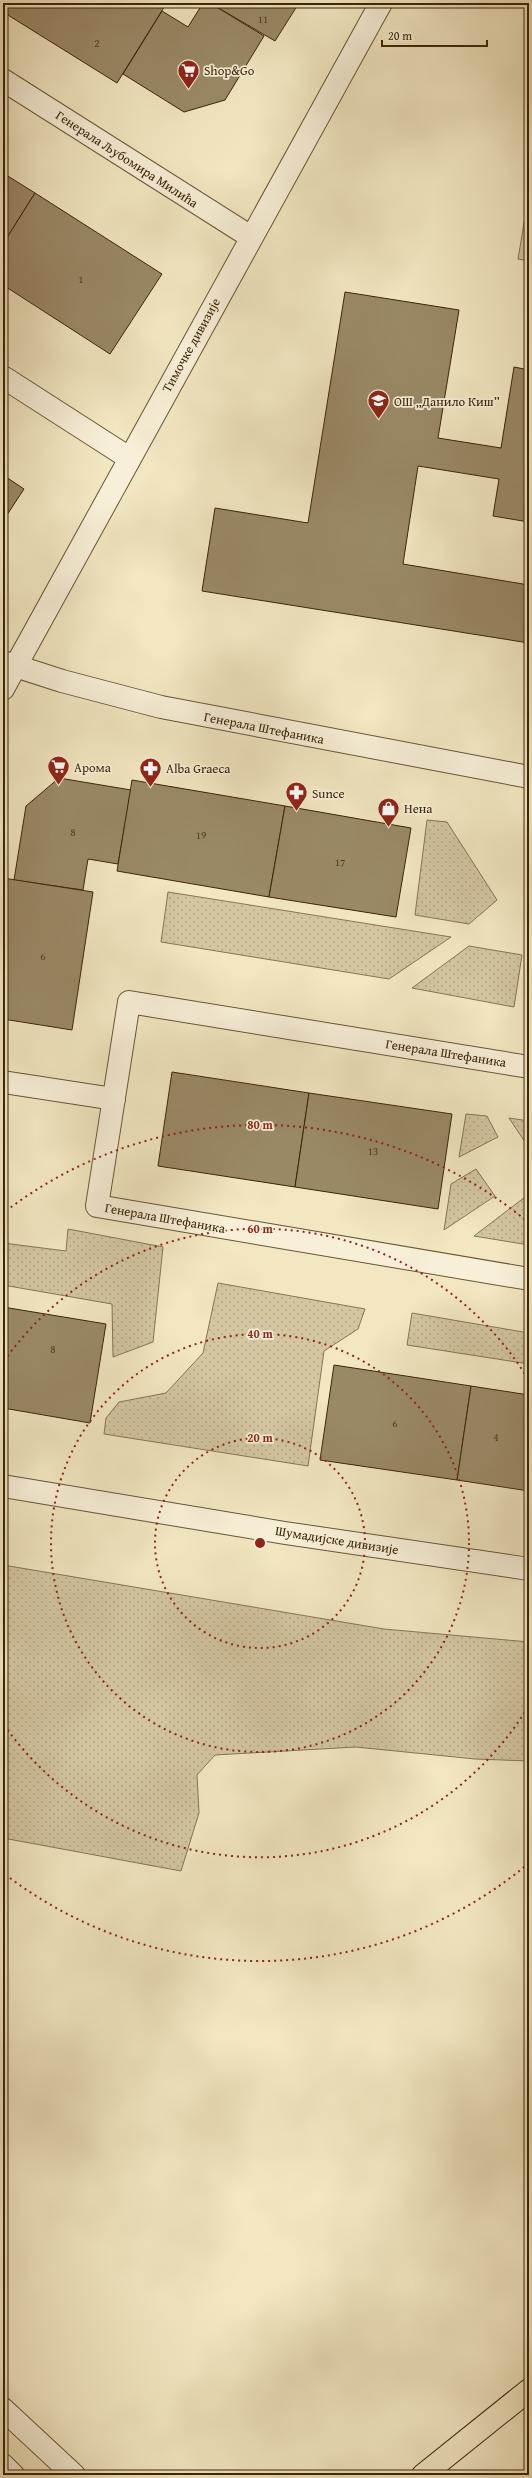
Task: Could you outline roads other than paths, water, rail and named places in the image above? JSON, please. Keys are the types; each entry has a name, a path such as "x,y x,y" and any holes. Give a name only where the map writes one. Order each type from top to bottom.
{"main road":[{"path":"423,2475 529,2390"}],"street":[{"name":"Тимочке дивизије","path":"3,689 9,664 129,458 381,3"},
{"name":"Генерала Љубомира Милића","path":"3,80 251,237"},
{"path":"3,377 129,458"},
{"name":"Генерала Штефаника","path":"9,664 161,707 529,777"},
{"name":"Генерала Штефаника","path":"529,1067 129,1002 97,1206 529,1279"},
{"path":"3,1082 114,1099"},
{"name":"Шумадијске дивизије","path":"3,1486 291,1534 529,1569"},
{"path":"3,2409 74,2475"},
{"path":"3,2465 13,2475"}],"place":[{"name":"Shop&Go","path":"188,90"},
{"name":"ОШ „Данило Киш”","path":"378,420"},
{"name":"Арома","path":"59,786"},
{"name":"Alba Graeca","path":"151,788"},
{"name":"Sunce","path":"297,812"},
{"name":"Нена","path":"388,828"}]}
